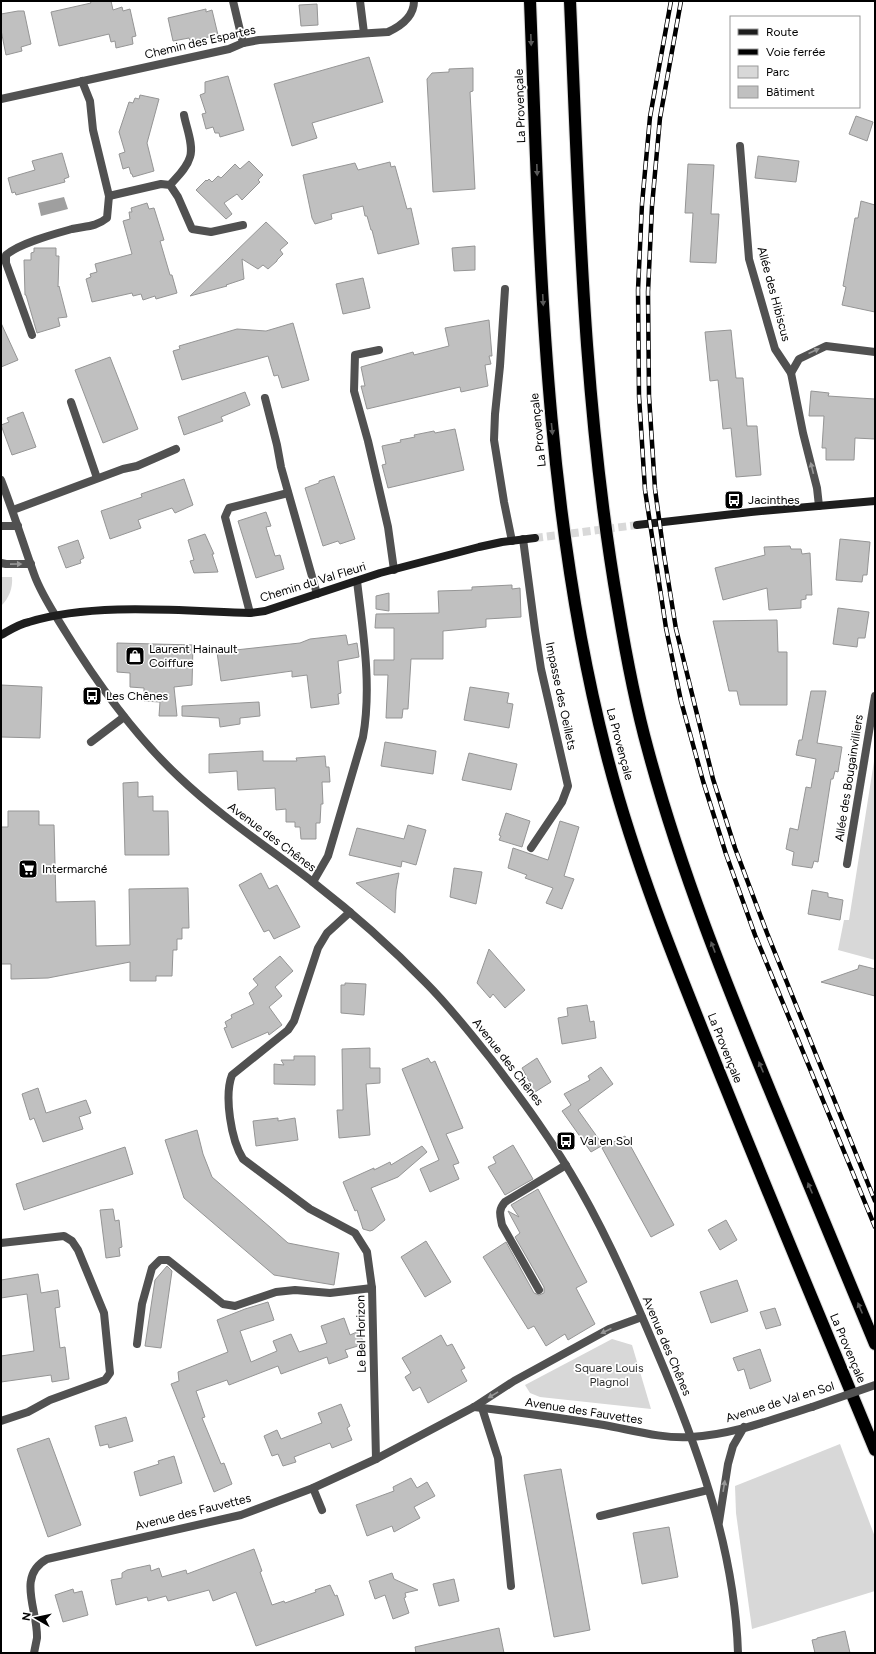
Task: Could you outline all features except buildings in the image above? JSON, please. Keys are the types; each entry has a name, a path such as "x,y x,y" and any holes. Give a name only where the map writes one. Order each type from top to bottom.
{"highway":[{"name":"La Provençale","path":"530,1 542,292 549,400 570,577 588,675 606,754 632,839 657,911 706,1038 875,1450"},
{"name":"La Provençale","path":"570,1 583,300 590,391 599,481 611,567 629,670 647,748 671,828 698,906 740,1017 875,1344"}],"street":[{"path":"233,1 243,43"},
{"path":"360,1 364,33"},
{"name":"Chemin des Espartes","path":"1,99 259,40 388,32 402,25 414,8 414,1"},
{"path":"32,335 6,262 6,255 14,248 72,230 99,224 107,218 109,196 92,130 90,101 82,81"},
{"path":"170,186 190,158 191,149 184,114"},
{"name":"Allée des Hibiscus","path":"740,146 749,259 776,349 791,373 819,506"},
{"path":"109,196 162,184 170,186 178,196 192,229 211,232 243,225"},
{"path":"504,289 494,440 512,541"},
{"path":"791,373 799,359 826,346 875,352"},
{"path":"379,350 355,355 354,391 368,441 388,527 394,570"},
{"path":"265,398 288,493 316,594"},
{"path":"71,402 97,478"},
{"path":"13,510 124,468 137,466 176,449"},
{"name":"Avenue des Chênes","path":"1,480 13,510 34,576 55,615 76,649 124,717 178,777 237,827 313,882 350,912 383,940 428,985 455,1015 532,1112 566,1165 607,1239 642,1317 690,1437 719,1524 734,1600 738,1653"},
{"path":"250,613 225,517 229,508 288,493"},
{"path":"637,525 875,501"},
{"path":"1,526 18,526"},
{"name":"Chemin du Val Fleuri","path":"1,635 27,622 55,615 80,612 143,610 250,613 276,608 357,581 479,547 535,538"},
{"name":"Impasse des Oeillets","path":"523,539 534,630 541,669 568,786 562,802 531,848"},
{"path":"1,563 31,564"},
{"path":"313,882 328,856 363,737 366,718 367,698 357,581"},
{"name":"Allée des Bougainvilliers","path":"847,864 875,696"},
{"path":"91,742 124,717"},
{"path":"350,912 327,933 318,948 294,1021 288,1030 232,1075 228,1085 228,1111 239,1152 243,1159 310,1209 355,1233 367,1252 372,1288"},
{"path":"539,1290 502,1225 499,1214 500,1208 505,1202 566,1165"},
{"path":"1,1243 64,1236 72,1241 78,1250 104,1313 110,1373 105,1380 50,1400 28,1412 1,1421"},
{"name":"Le Bel Horizon","path":"137,1344 142,1304 152,1268 160,1260 168,1260 223,1304 235,1306 276,1292 295,1290 330,1293 372,1288 376,1459"},
{"name":"Avenue des Fauvettes","path":"34,1653 37,1638 30,1586 32,1573 39,1564 47,1559 242,1515 313,1488 376,1459 478,1407 514,1381 602,1333 642,1317"},
{"name":"Avenue de Val en Sol","path":"690,1437 710,1435 744,1427 812,1407 875,1385"},
{"path":"478,1407 498,1458 511,1586"},
{"name":"Avenue des Fauvettes","path":"478,1407 667,1436 690,1437"},
{"path":"719,1524 728,1464 734,1446 744,1427"},
{"path":"313,1488 322,1510"},
{"path":"600,1516 708,1490"}],"green space":[{"path":"1,577 12,577 12,585 10,593 1,606"},
{"path":"875,755 875,960 838,950 844,920 849,920"},
{"name":"Square Louis Plagnol","path":"612,1339 632,1345 651,1409 540,1397 530,1393 525,1385"},
{"path":"840,1444 875,1537 875,1591 752,1629 736,1513 735,1486"}],"shaded area":[{"path":"64,197 68,209 41,216 38,203"}],"tunnel":[{"path":"535,538 637,525"}],"railway":[{"path":"671,1 650,117 642,204 638,290 639,396 645,490 666,628 681,701 703,781 726,854 755,935 875,1227"},
{"path":"681,1 660,118 652,206 648,292 649,396 655,489 664,555 676,629 713,779 735,848 767,933 875,1201"}],"place":[{"name":"Jacinthes","path":"734,500"},
{"name":"Laurent Hainault Coiffure","path":"135,656"},
{"name":"Les Chênes","path":"92,696"},
{"name":"Intermarché","path":"28,869"},
{"name":"Val en Sol","path":"566,1141"}]}
